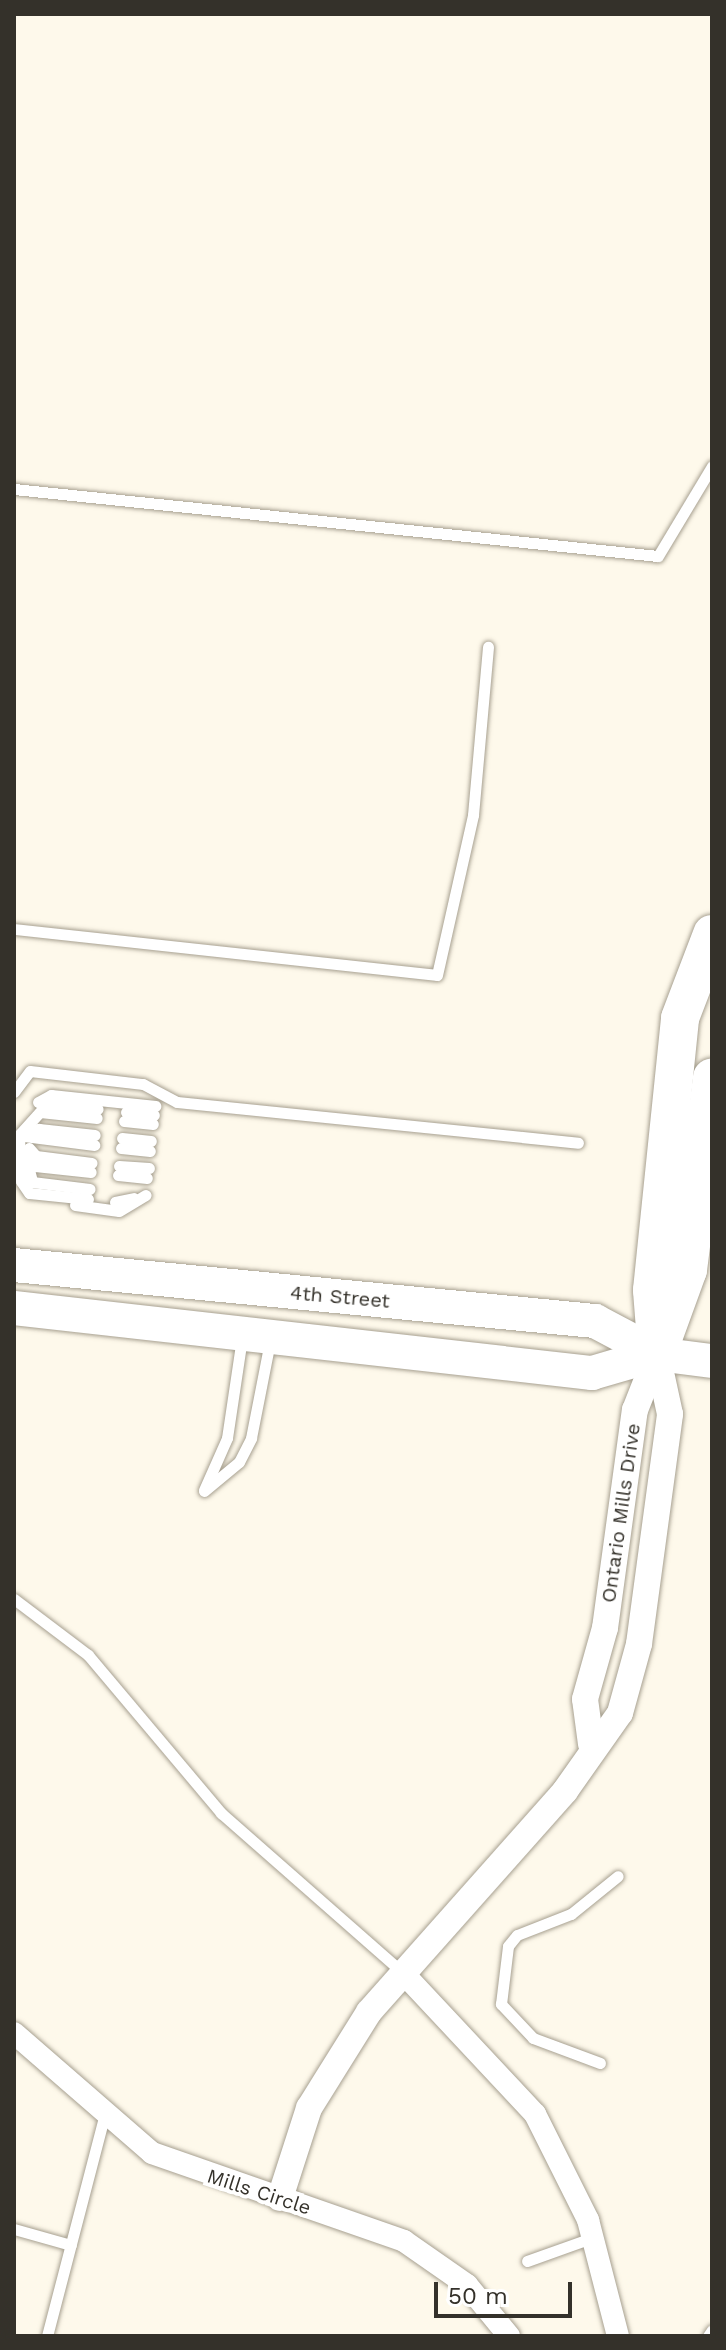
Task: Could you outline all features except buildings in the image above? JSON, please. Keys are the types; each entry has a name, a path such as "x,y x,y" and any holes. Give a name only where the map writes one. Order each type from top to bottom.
{"highway":[{"path":"657,1354 652,1290 680,1018 712,934"},
{"path":"657,1354 688,1270 712,1077"}],"main road":[{"name":"4th Street","path":"14,1265 595,1321 657,1354 712,1361"},
{"name":"4th Street","path":"14,1308 592,1373 657,1354"}],"street":[{"name":"Ontario Mills Drive","path":"591,1744 585,1699 613,1583 635,1410 657,1354"},
{"name":"Ontario Mills Drive","path":"280,2198 293,2146 329,2071 404,1974 565,1791 591,1744 620,1713 639,1644 670,1414 657,1354"},
{"path":"404,1974 535,2114 594,2237 618,2336"},
{"name":"Mills Circle","path":"14,2033 152,2153 413,2246 467,2285 509,2336"}],"lane":[{"path":"14,489 658,556 712,466"},
{"path":"14,929 437,975 473,815 488,647"},
{"path":"14,1092 30,1071 143,1084 177,1102 578,1143"},
{"path":"115,1197 146,1195 119,1211 38,1201 21,1181 16,1135 38,1102 51,1095 154,1115 125,1116"},
{"path":"16,1135 40,1112 98,1114 38,1102"},
{"path":"16,1135 39,1129 95,1140"},
{"path":"16,1135 36,1156 92,1168"},
{"path":"16,1135 32,1182 89,1194 29,1193"},
{"path":"122,1143 151,1146"},
{"path":"118,1170 148,1173"},
{"path":"256,1334 251,1438 239,1462 204,1491 227,1438 256,1334"},
{"path":"14,1599 88,1655 221,1813 404,1974"},
{"path":"600,2063 533,2038 501,2004 508,1946 517,1935 571,1914 618,1876"},
{"path":"47,2336 105,2114"},
{"path":"14,2229 71,2245"},
{"path":"527,2261 594,2237"},
{"path":"708,2336 712,2330"}]}
